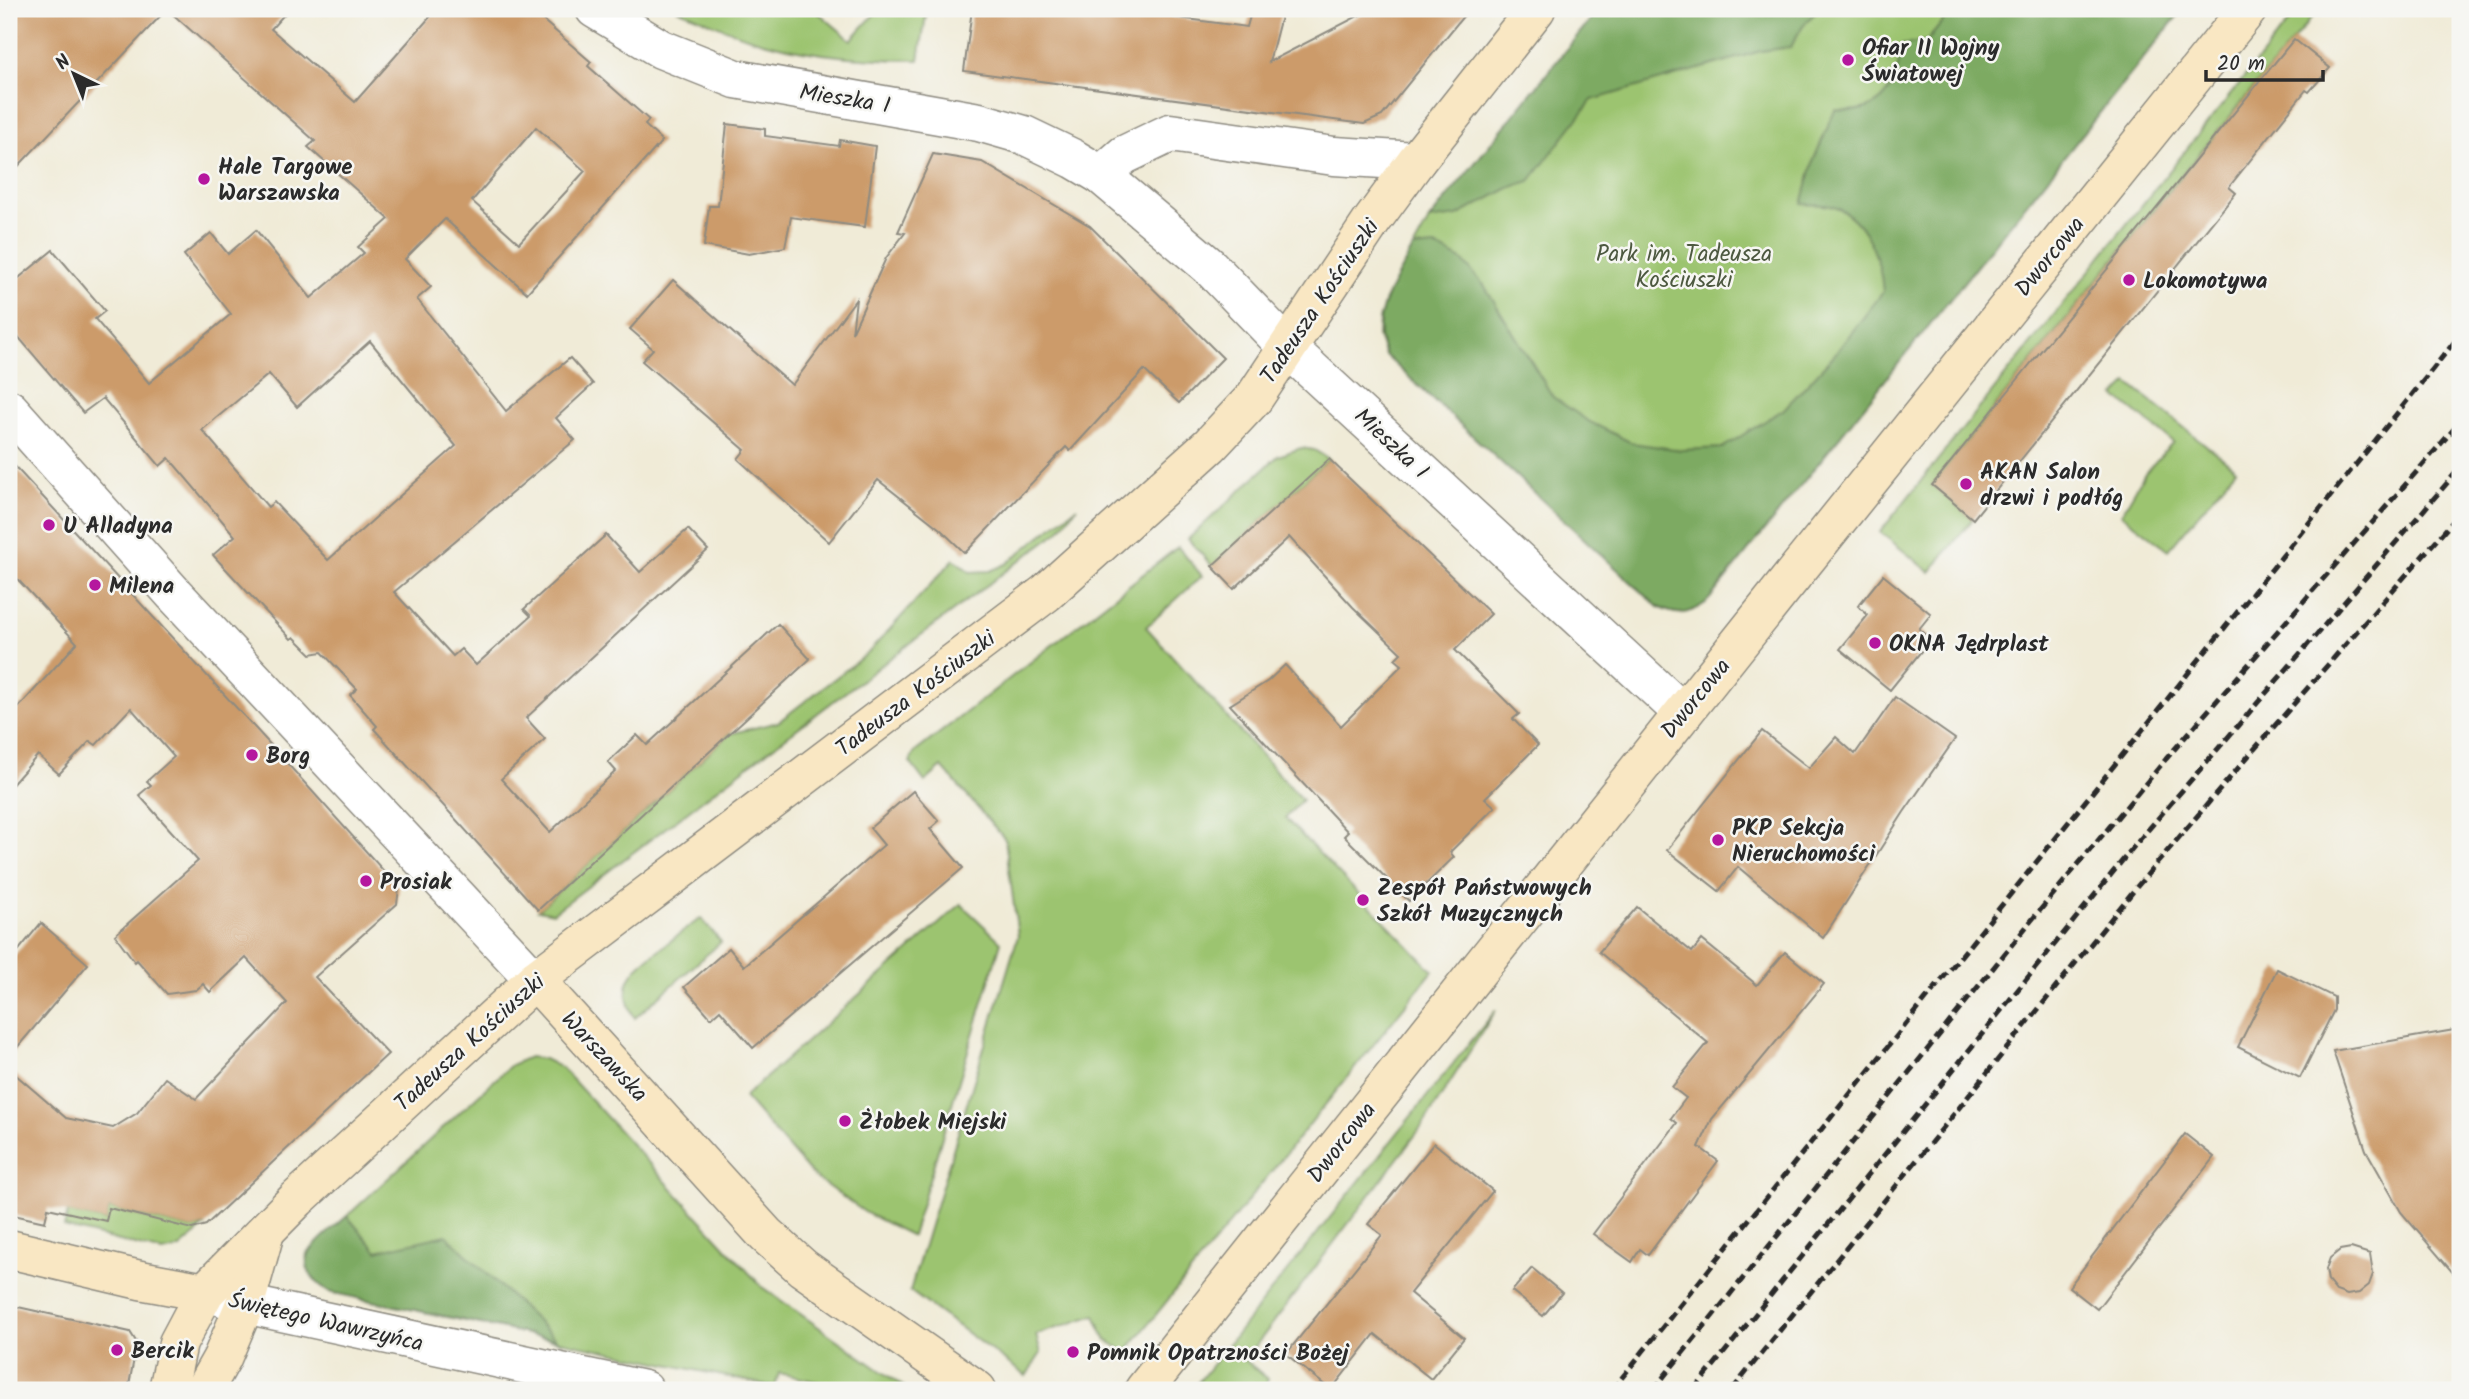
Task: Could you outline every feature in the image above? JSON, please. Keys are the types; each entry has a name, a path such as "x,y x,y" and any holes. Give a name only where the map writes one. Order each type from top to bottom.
{"street":[{"name":"Mieszka I","path":"595,9 661,48 736,79 979,122 1024,135 1066,154 1101,175 1209,267 1289,349 1683,713"},
{"name":"Tadeusza Kościuszki","path":"168,1390 178,1343 205,1292 297,1199 535,980 1046,593 1210,444 1254,398 1289,349 1335,275 1416,161 1536,9"},
{"name":"Dworcowa","path":"1144,1390 2248,9"},
{"path":"1101,175 1124,155 1170,133 1334,156 1416,161"},
{"name":"Warszawska","path":"9,409 174,594 535,980 766,1235 803,1268 977,1390"},
{"path":"204,1390 222,1358 245,1304 265,1231"},
{"name":"Świętego Wawrzyńca","path":"9,1249 205,1292 245,1304 644,1390"}],"green space":[{"path":"677,9 814,9 851,40 879,9 927,9 919,60 854,57 788,48 747,37"},
{"name":"Park im. Tadeusza Kościuszki","path":"1599,9 2183,9 1707,602 1683,613 1658,607 1385,355 1378,337 1379,320 1385,300 1429,220"},
{"path":"1599,9 1820,9 1803,26 1791,47 1761,51 1592,100 1530,181 1509,188 1457,216 1429,220"},
{"path":"1953,9 2183,9 1707,602 1683,613 1658,607 1385,355 1381,340 1381,312 1391,287 1413,248 1435,246 1462,260 1484,285 1553,397 1588,421 1632,443 1681,450 1722,448 1784,409 1834,355 1883,292 1879,268 1870,242 1855,221 1834,207 1802,204 1814,159 1835,110 1865,109 1876,104 1891,86 1896,75 1901,45 1927,41"},
{"path":"2299,9 2319,9 1932,485 1973,519 1930,572 1880,532"},
{"path":"2128,383 2236,469 2169,550 2121,514 2145,473 2173,442 2115,396"},
{"path":"1301,448 1314,450 1329,459 1212,566 1188,539 1278,456"},
{"path":"1077,507 1059,531 553,913 538,910 729,734 778,722 869,652 954,559 970,572 990,571 1006,564"},
{"path":"1178,547 1202,576 1146,627 1302,800 1285,818 1433,971 1126,1352 1105,1339 1095,1315 1036,1335 1041,1353 1026,1376 910,1291 1018,936 1005,839 942,767 925,782 910,762 914,753"},
{"path":"961,904 1001,942 912,1236 866,1213 813,1176 744,1097"},
{"path":"701,918 721,942 635,1018 627,996 630,978 642,963"},
{"path":"1496,1010 1423,1125 1245,1360 1268,1379 1264,1390 1192,1390"},
{"path":"529,1057 544,1059 562,1068 762,1287 908,1390 853,1390 779,1373 775,1387 330,1292 320,1284 309,1270 307,1253 511,1065"},
{"path":"109,1208 192,1229 206,1225 180,1248 163,1252 64,1227 68,1212 106,1221"},
{"path":"347,1216 377,1251 446,1235 557,1340 330,1292 316,1281 309,1271 307,1261 317,1243"}],"building":[{"path":"9,9 167,9 9,176"},
{"path":"167,9 289,9 271,29 355,102 437,9 530,9 591,62 588,66 649,120 645,125 662,141 527,293 445,219 405,259 431,287 417,299 506,411 570,358 593,384 556,418 575,440 394,592 453,656 461,649 476,665 531,616 524,609 606,535 640,572 688,529 708,550 526,718 545,739 501,779 550,832 616,771 608,762 637,735 647,745 778,624 810,659 538,910 374,729 377,726 350,695 357,689 322,652 311,654 294,637 291,639 213,555 235,536 169,458 160,466 103,398 83,413 9,326 9,286 53,250 105,311 95,319 149,383 231,314 184,255 211,233 228,254 256,230 311,298 364,253 358,247 389,219 308,147 315,141","holes":["536,127 585,171 519,243 472,201","370,341 456,446 328,560 274,502 268,507 202,430 269,374 297,407"]},
{"path":"972,9 1168,9 1172,17 1247,27 1252,9 1283,9 1269,62 1368,9 1469,9 1382,116 1364,124 964,71"},
{"path":"2294,39 2330,68 2309,92 2306,90 2229,187 2236,193 1973,519 1932,485"},
{"path":"727,124 765,129 765,136 839,146 840,140 875,146 865,227 791,217 785,247 749,254 704,246 709,206 718,206"},
{"path":"933,154 982,162 1090,226 1223,358 1179,403 1144,370 1070,451 1066,447 965,553 940,529 878,480 829,542 738,459 745,450 642,361 653,349 630,329 673,280 792,385 856,299 852,333 886,258 905,233 898,232"},
{"path":"1329,459 1491,614 1455,650 1519,714 1513,719 1538,745 1485,798 1495,807 1450,852 1454,857 1409,901 1344,836 1348,832 1230,705 1268,681 1285,665 1341,726 1402,665 1395,659 1401,653 1353,607 1289,537 1234,589 1212,566"},
{"path":"9,460 399,888 397,904 315,977 388,1054 206,1225 192,1229 109,1208 106,1221 48,1208 45,1222 9,1214 9,1069 66,1118 113,1128 137,1113 165,1078 196,1099 287,1003 246,958 210,992 203,984 196,990 167,994 137,960 135,962 115,935 198,861 139,795 151,785 147,781 174,757 131,708 96,745 90,741 59,774 38,755 9,788 9,718 77,643 9,570"},
{"path":"1883,575 1931,614 1919,629 1931,639 1890,690 1840,649 1868,615 1858,606"},
{"path":"1895,697 1955,739 1904,812 1823,938 1738,867 1719,891 1667,850 1762,731 1809,768 1836,737 1855,754"},
{"path":"913,791 939,821 930,829 963,868 753,1048 720,1010 711,1018 684,987 729,948 744,966 884,845 870,828"},
{"path":"1637,907 1692,952 1702,940 1757,985 1785,952 1824,984 1712,1119 1699,1147 1718,1161 1648,1255 1640,1249 1632,1262 1593,1234 1677,1123 1671,1118 1686,1098 1672,1087 1708,1043 1599,952"},
{"path":"41,923 88,964 9,1057 9,962"},
{"path":"2277,969 2334,997 2334,1010 2300,1078 2238,1047"},
{"path":"2460,1029 2460,1281 2401,1212 2366,1150 2333,1051"},
{"path":"2185,1134 2214,1157 2097,1309 2069,1287"},
{"path":"1434,1143 1493,1191 1410,1293 1464,1338 1431,1379 1375,1334 1331,1390 1286,1354 1382,1235 1368,1224"},
{"path":"2351,1248 2370,1254 2373,1274 2369,1285 2359,1293 2347,1295 2336,1291 2328,1281 2326,1269 2330,1258 2340,1250"},
{"path":"1532,1268 1562,1293 1543,1316 1512,1291"},
{"path":"9,1305 130,1332 137,1343 128,1390 9,1390"}],"railway":[{"path":"1612,1390 2460,335"},
{"path":"1653,1390 2031,921 2166,759 2460,422"},
{"path":"1694,1390 2135,845 2460,468"},
{"path":"1732,1390 2135,889 2460,513"}],"place":[{"name":"Ofiar II Wojny Światowej","path":"1848,60"},
{"name":"Hale Targowe Warszawska","path":"204,179"},
{"name":"Lokomotywa","path":"2129,280"},
{"name":"AKAN Salon drzwi i podłóg","path":"1966,484"},
{"name":"U Alladyna","path":"49,525"},
{"name":"Milena","path":"95,585"},
{"name":"OKNA Jędrplast","path":"1875,643"},
{"name":"Borg","path":"252,755"},
{"name":"PKP Sekcja Nieruchomości","path":"1718,840"},
{"name":"Prosiak","path":"366,881"},
{"name":"Zespół Państwowych Szkół Muzycznych","path":"1363,900"},
{"name":"Żłobek Miejski","path":"845,1121"},
{"name":"Bercik","path":"117,1350"},
{"name":"Pomnik Opatrzności Bożej","path":"1073,1352"}]}
